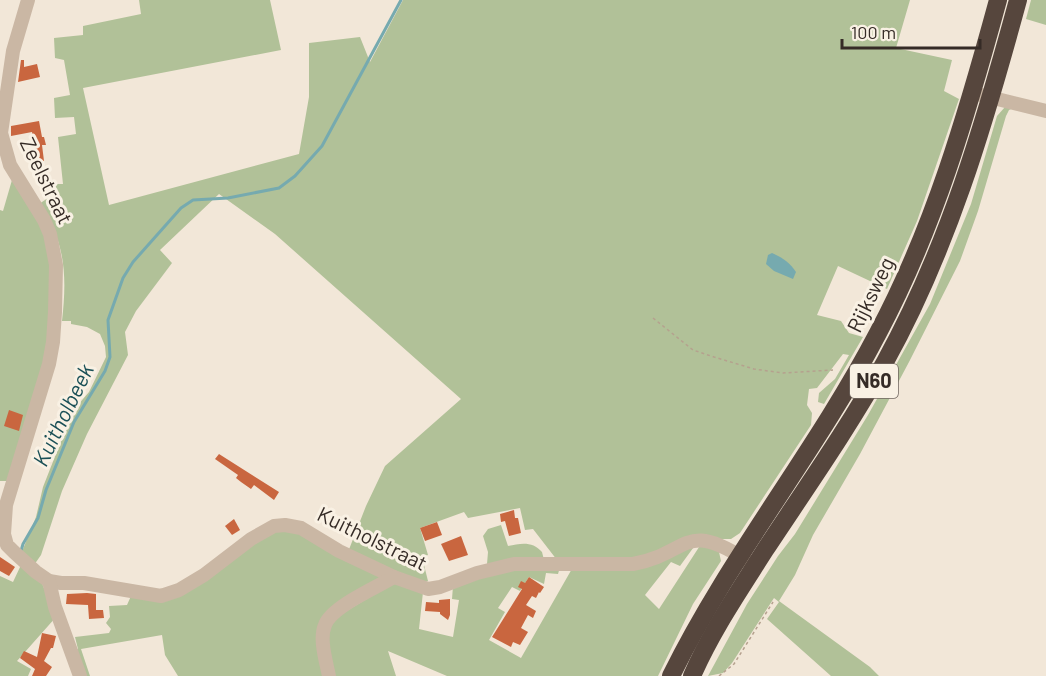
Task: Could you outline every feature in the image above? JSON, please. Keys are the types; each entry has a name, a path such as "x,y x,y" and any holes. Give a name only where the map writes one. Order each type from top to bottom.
{"highway":[{"name":"Rijksweg","path":"671,676 694,631 739,555 829,418 883,324 930,219 972,93 998,0"},
{"name":"Rijksweg","path":"692,676 715,632 755,566 861,402 905,323 950,223 991,98 1018,0"}],"street":[{"name":"Zeelstraat","path":"28,0 13,51 1,133 10,165 44,220 52,242 56,265 55,327 49,364 13,480 3,526 5,539 14,552 49,581"},
{"path":"972,93 1046,111"},
{"name":"Kuitholstraat","path":"49,581 84,583 161,596 178,590 204,575 251,538 274,526 285,525 302,528 339,551 394,577 428,589 514,564 633,564 653,559 689,541 698,540 719,544 755,566"},
{"path":"329,676 323,633 327,620 343,606 394,577"},
{"path":"49,581 55,608 80,676"}],"path":[{"path":"653,318 693,350 754,369 783,373 833,370"},
{"path":"719,676 734,664 772,602"}],"green space":[{"path":"139,0 270,0 281,50 83,88 109,205 299,154 309,97 309,43 360,37 370,62 403,0 910,0 896,48 952,60 944,91 959,99 917,221 887,289 838,266 817,315 841,321 849,333 863,337 824,404 818,402 819,393 835,379 849,355 843,354 817,388 809,389 807,405 812,413 811,425 740,533 731,539 716,539 639,559 557,560 533,529 525,530 520,508 468,518 464,512 420,528 428,555 422,557 428,581 422,583 348,552 385,466 461,399 275,234 219,194 160,250 172,263 136,311 125,332 128,355 87,434 62,491 41,555 34,565 21,554 36,517 43,487 69,421 77,406 89,392 106,357 105,346 100,334 87,327 71,324 71,321 62,321 63,260 55,232 39,204 51,196 53,184 63,184 58,137 76,134 74,117 55,118 54,98 70,95 64,60 55,58 54,38 83,35 83,26 141,14"},
{"path":"1031,0 1046,0 1046,25 1026,19"},
{"path":"1005,107 1013,108 1006,116 978,211 960,261 909,362 779,601 870,667 879,676 831,676 767,619 779,602 774,598 732,663 723,673 708,676 747,604 795,534 868,415 930,304 971,204 997,116"},
{"path":"12,180 43,223 51,251 49,351 10,481 0,481 0,210 3,211"},
{"path":"501,525 508,546 531,544 542,552 544,560 487,564 488,552 483,536 488,529"},
{"path":"290,529 385,577 329,614 327,676 178,676 165,655 162,635 81,649 90,676 84,676 76,650 78,649 75,637 109,633 111,629 106,623 110,617 109,606 127,605 131,596 156,600 268,533"},
{"path":"696,544 680,566 671,562 645,595 659,609 701,544 719,552 721,561 693,604 658,676 447,676 388,651 396,676 331,676 326,645 330,621 393,583 423,592 419,629 453,637 459,600 452,599 453,586 502,569 560,567 558,574 546,573 544,584 529,577 520,591 512,587 498,608 505,612 489,640 521,658 573,567 630,567"},
{"path":"21,565 41,581 56,617 17,661 31,669 28,676 0,676 0,576 13,582"}],"water":[{"path":"772,253 794,269 796,272 793,279 774,271 766,264 768,255"}],"building":[{"path":"21,60 24,60 24,67 37,64 40,77 18,82"},
{"path":"39,121 46,145 42,145 44,161 28,163 28,156 36,154 32,132 11,136 11,126"},
{"path":"9,410 23,415 19,431 4,426"},
{"path":"219,454 279,492 274,500 254,485 251,489 236,478 238,475 215,459"},
{"path":"514,510 521,533 509,536 505,521 501,522 500,514"},
{"path":"234,519 240,530 232,535 225,526"},
{"path":"437,522 442,535 425,541 420,528"},
{"path":"461,536 468,555 449,561 441,544"},
{"path":"0,557 15,567 9,576 0,571"},
{"path":"529,577 544,587 536,598 532,596 526,605 536,611 533,618 528,615 521,628 528,632 520,645 513,642 511,647 492,637 522,589 518,587 521,581 525,583"},
{"path":"67,594 96,594 96,610 103,610 104,618 89,619 88,605 66,604"},
{"path":"450,599 448,620 440,612 425,611 426,602 439,603 439,600"},
{"path":"42,633 56,636 53,648 44,661 52,667 46,676 32,676 35,669 20,658 24,651 37,657"}],"waterway":[{"name":"Kuitholbeek","path":"21,551 38,518 46,490 74,422 105,371 110,357 108,320 123,278 133,262 181,208 193,200 228,198 279,188 295,176 322,146 401,0"}]}
